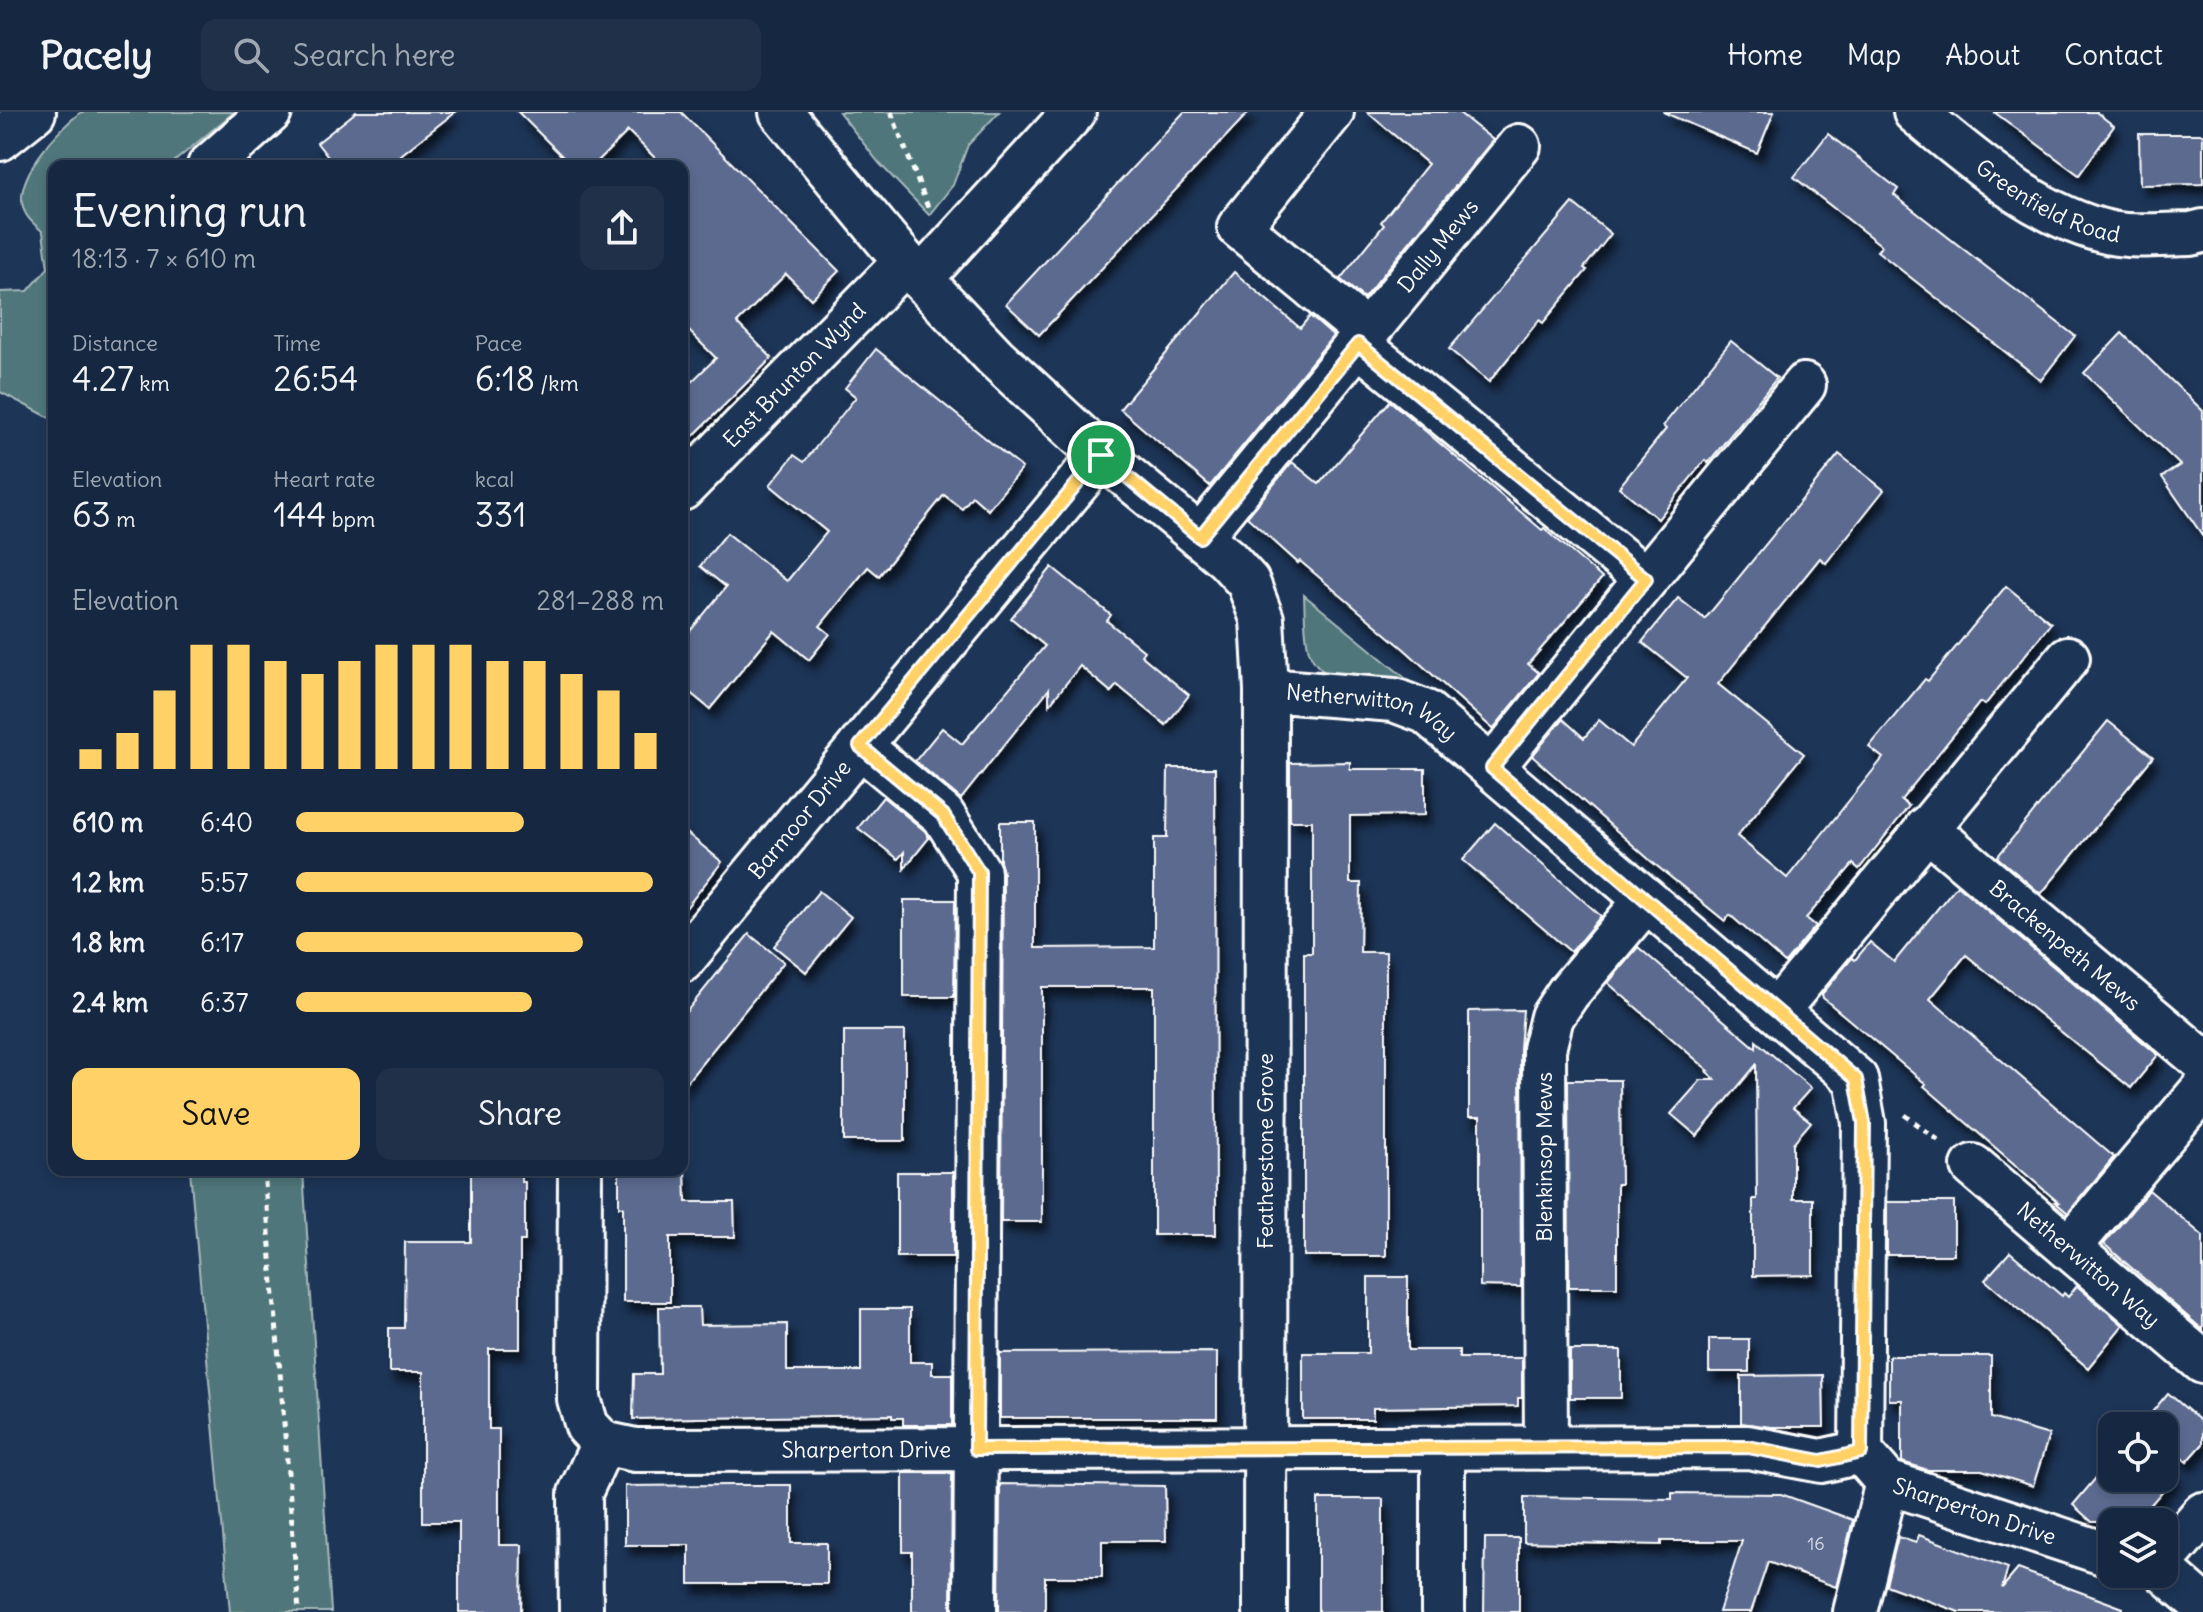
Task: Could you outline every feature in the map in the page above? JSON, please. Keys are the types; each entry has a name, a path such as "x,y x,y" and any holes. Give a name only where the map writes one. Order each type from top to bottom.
{"street":[{"path":"0,139 34,112"},
{"path":"216,160 270,112"},
{"name":"Netherwitton Way","path":"781,112 924,264 995,357 1101,455 1227,559 1248,582 1262,619 1266,690 1394,700 1426,712 1856,1079"},
{"path":"924,264 1074,112"},
{"path":"1332,112 1239,227 1362,338 1646,579"},
{"name":"Greenfield Road","path":"1915,112 1986,170 2055,215 2113,234 2199,244"},
{"name":"Dally Mews","path":"1200,537 1519,146"},
{"name":"East Brunton Wynd","path":"688,483 924,264"},
{"path":"1492,768 1804,385"},
{"name":"Barmoor Drive","path":"688,954 1101,455"},
{"path":"1777,1011 2068,658"},
{"name":"Featherstone Grove","path":"1265,1612 1266,690"},
{"path":"860,746 943,815 979,872 975,1612"},
{"name":"Brackenpeth Mews","path":"1926,828 2203,1061"},
{"name":"Blenkinsop Mews","path":"1546,1448 1544,1049 1552,1017 1568,993 1646,900"},
{"path":"1855,1612 1874,1467 1864,1123 1856,1079"},
{"path":"2069,1248 2195,1115"},
{"name":"Netherwitton Way","path":"1973,1166 2203,1362"},
{"path":"580,1176 579,1399 587,1426 603,1443 580,1493 581,1612"},
{"name":"Sharperton Drive","path":"603,1443 635,1450 1748,1447 1874,1467 2098,1551"},
{"path":"1443,1448 1443,1612"},
{"path":"2178,1543 2203,1514"},
{"path":"2178,1583 2203,1605"}],"path":[{"path":"891,112 924,264"},
{"path":"1856,1079 1973,1166"},
{"path":"264,1176 299,1612"}],"green space":[{"path":"81,112 234,112 176,160 48,160 48,268 43,232 24,211 23,189 34,164 62,129"},
{"path":"839,112 999,112 968,145 953,185 929,215 879,163"},
{"path":"48,268 48,417 0,392 0,292 28,291"},
{"path":"1304,595 1415,686 1350,683 1325,672 1315,663 1309,651"},
{"path":"191,1176 303,1176 331,1612 230,1612"}],"building":[{"path":"356,112 455,112 395,160 330,160 317,143"},
{"path":"518,112 681,112 839,271 811,299 786,274 737,323 772,358 688,441 688,385 716,358 688,330 688,160 657,160 628,131 599,160 566,160"},
{"path":"1184,112 1249,112 1039,335 1006,304"},
{"path":"1367,112 1458,112 1493,140 1364,298 1340,279 1428,164"},
{"path":"1663,112 1774,112 1757,153"},
{"path":"1994,112 2096,112 2114,126 2079,175"},
{"path":"1828,134 1898,189 1894,195 2075,336 2041,380 1877,251 1882,246 1794,177"},
{"path":"2139,134 2203,134 2203,184 2140,185"},
{"path":"1573,203 1611,234 1584,268 1587,270 1543,323 1539,320 1489,382 1449,349"},
{"path":"1234,272 1300,328 1310,316 1333,336 1210,486 1120,409"},
{"path":"2122,333 2203,411 2203,536 2162,477 2180,465 2084,373"},
{"path":"1731,341 1777,378 1658,519 1619,487"},
{"path":"876,349 1022,468 988,510 972,496 962,509 944,495 879,576 868,567 820,626 830,634 809,660 774,631 710,709 688,691 688,634 726,587 700,566 727,533 787,581 827,532 770,485 794,455 804,462 856,397 845,388"},
{"path":"1390,401 1602,578 1528,664 1539,673 1493,729 1404,649 1247,517 1292,462 1319,484"},
{"path":"1839,454 1884,490 1826,563 1820,558 1718,684 1804,754 1737,836 1787,878 1883,758 1869,747 2006,586 2051,623 1985,705 1980,702 1901,800 1909,806 1859,869 1853,864 1806,918 1816,926 1785,963 1730,915 1725,921 1652,862 1532,756 1563,719 1584,738 1599,720 1631,747 1687,678 1642,642 1678,598 1705,619"},
{"path":"1052,567 1111,615 1107,621 1144,651 1141,655 1189,695 1166,725 1117,685 1111,692 1080,666 1049,705 1049,689 961,799 915,761 942,728 962,744 1045,646 1011,618"},
{"path":"2108,721 2153,757 2041,894 1997,857"},
{"path":"1350,762 1350,769 1425,769 1425,815 1350,816 1350,883 1361,883 1360,952 1386,952 1386,1256 1304,1256 1304,953 1312,953 1312,821 1290,821 1290,763"},
{"path":"1168,768 1215,768 1216,1235 1154,1235 1154,987 1042,987 1042,1222 1001,1222 1003,872 1000,822 1035,822 1035,948 1154,947 1154,838 1167,838"},
{"path":"883,797 925,831 929,838 904,869 904,852 898,859 858,828"},
{"path":"1495,823 1601,916 1571,952 1463,860"},
{"path":"688,834 722,862 688,905"},
{"path":"1957,885 2158,1055 2131,1088 1966,955 1930,999 2114,1157 2068,1213 1924,1086 1926,1084 1823,998 1822,994 1852,958 1855,960 1870,942 1894,962"},
{"path":"819,891 851,917 806,972 774,946"},
{"path":"904,900 955,900 954,997 904,997"},
{"path":"749,934 784,962 688,1081 688,1010"},
{"path":"1638,947 1756,1048 1756,1041 1811,1088 1793,1108 1811,1122 1793,1143 1793,1199 1813,1199 1813,1275 1753,1276 1753,1199 1757,1199 1756,1065 1697,1136 1671,1114 1701,1080 1716,1080 1608,983"},
{"path":"1523,1010 1520,1049 1521,1287 1480,1286 1480,1117 1469,1117 1469,1011"},
{"path":"844,1031 905,1031 905,1141 844,1141"},
{"path":"1568,1080 1620,1080 1621,1184 1617,1184 1617,1287 1569,1287"},
{"path":"897,1172 953,1172 953,1257 897,1257"},
{"path":"471,1176 521,1176 521,1182 525,1182 525,1241 520,1241 520,1349 489,1349 489,1429 499,1429 499,1545 522,1545 521,1612 459,1612 459,1522 423,1522 423,1372 389,1372 389,1328 404,1328 405,1242 471,1242"},
{"path":"619,1176 685,1176 686,1202 734,1202 735,1237 670,1237 670,1302 623,1302 623,1207 619,1207"},
{"path":"2149,1190 2203,1236 2203,1330 2104,1244"},
{"path":"1887,1202 1954,1202 1954,1255 1887,1255"},
{"path":"2010,1252 2062,1296 2064,1293 2068,1297 2077,1286 2123,1325 2088,1368 1985,1280"},
{"path":"1368,1277 1408,1277 1408,1350 1459,1350 1459,1358 1522,1358 1522,1398 1518,1398 1518,1406 1373,1408 1373,1419 1303,1419 1303,1353 1368,1353"},
{"path":"659,1307 699,1307 700,1325 787,1324 787,1371 861,1371 861,1309 910,1309 910,1362 932,1362 932,1374 952,1374 952,1425 903,1425 903,1418 892,1418 892,1415 633,1419 634,1374 660,1374"},
{"path":"1709,1339 1749,1339 1749,1372 1709,1372"},
{"path":"1570,1350 1621,1350 1621,1398 1570,1398"},
{"path":"1217,1352 1217,1418 1000,1418 1000,1353"},
{"path":"1889,1356 1991,1356 1991,1418 2049,1435 2033,1486 1982,1470 1928,1470 1902,1462 1902,1400 1889,1400"},
{"path":"1823,1375 1824,1427 1771,1427 1741,1423 1741,1376"},
{"path":"2168,1393 2203,1423 2203,1444 2187,1462 2178,1455 2178,1412 2152,1412"},
{"path":"903,1473 952,1473 951,1612 912,1612 912,1552 903,1552"},
{"path":"2098,1476 2098,1492 2162,1492 2148,1508 2098,1508 2098,1522 2092,1522 2073,1505"},
{"path":"1000,1484 1165,1486 1166,1541 1102,1541 1102,1577 1045,1577 1045,1612 999,1612"},
{"path":"791,1485 791,1543 827,1543 827,1584 689,1584 689,1545 625,1545 625,1486"},
{"path":"1672,1493 1781,1494 1853,1520 1836,1587 1768,1562 1751,1612 1719,1612 1742,1541 1661,1541 1661,1545 1524,1542 1524,1497 1672,1499"},
{"path":"1318,1499 1383,1499 1383,1612 1318,1612"},
{"path":"1919,1535 2008,1568 2002,1588 2018,1569 2123,1608 2122,1612 1959,1612 1886,1585 1898,1537 1916,1543"},
{"path":"1485,1538 1519,1538 1519,1612 1484,1612"}],"route":[{"path":"1358,344 1646,579 1492,768 1856,1079 1864,1123 1861,1452 1821,1461 1748,1447 976,1449 979,872 943,815 860,746 1101,455 1200,537 1358,344"}]}
